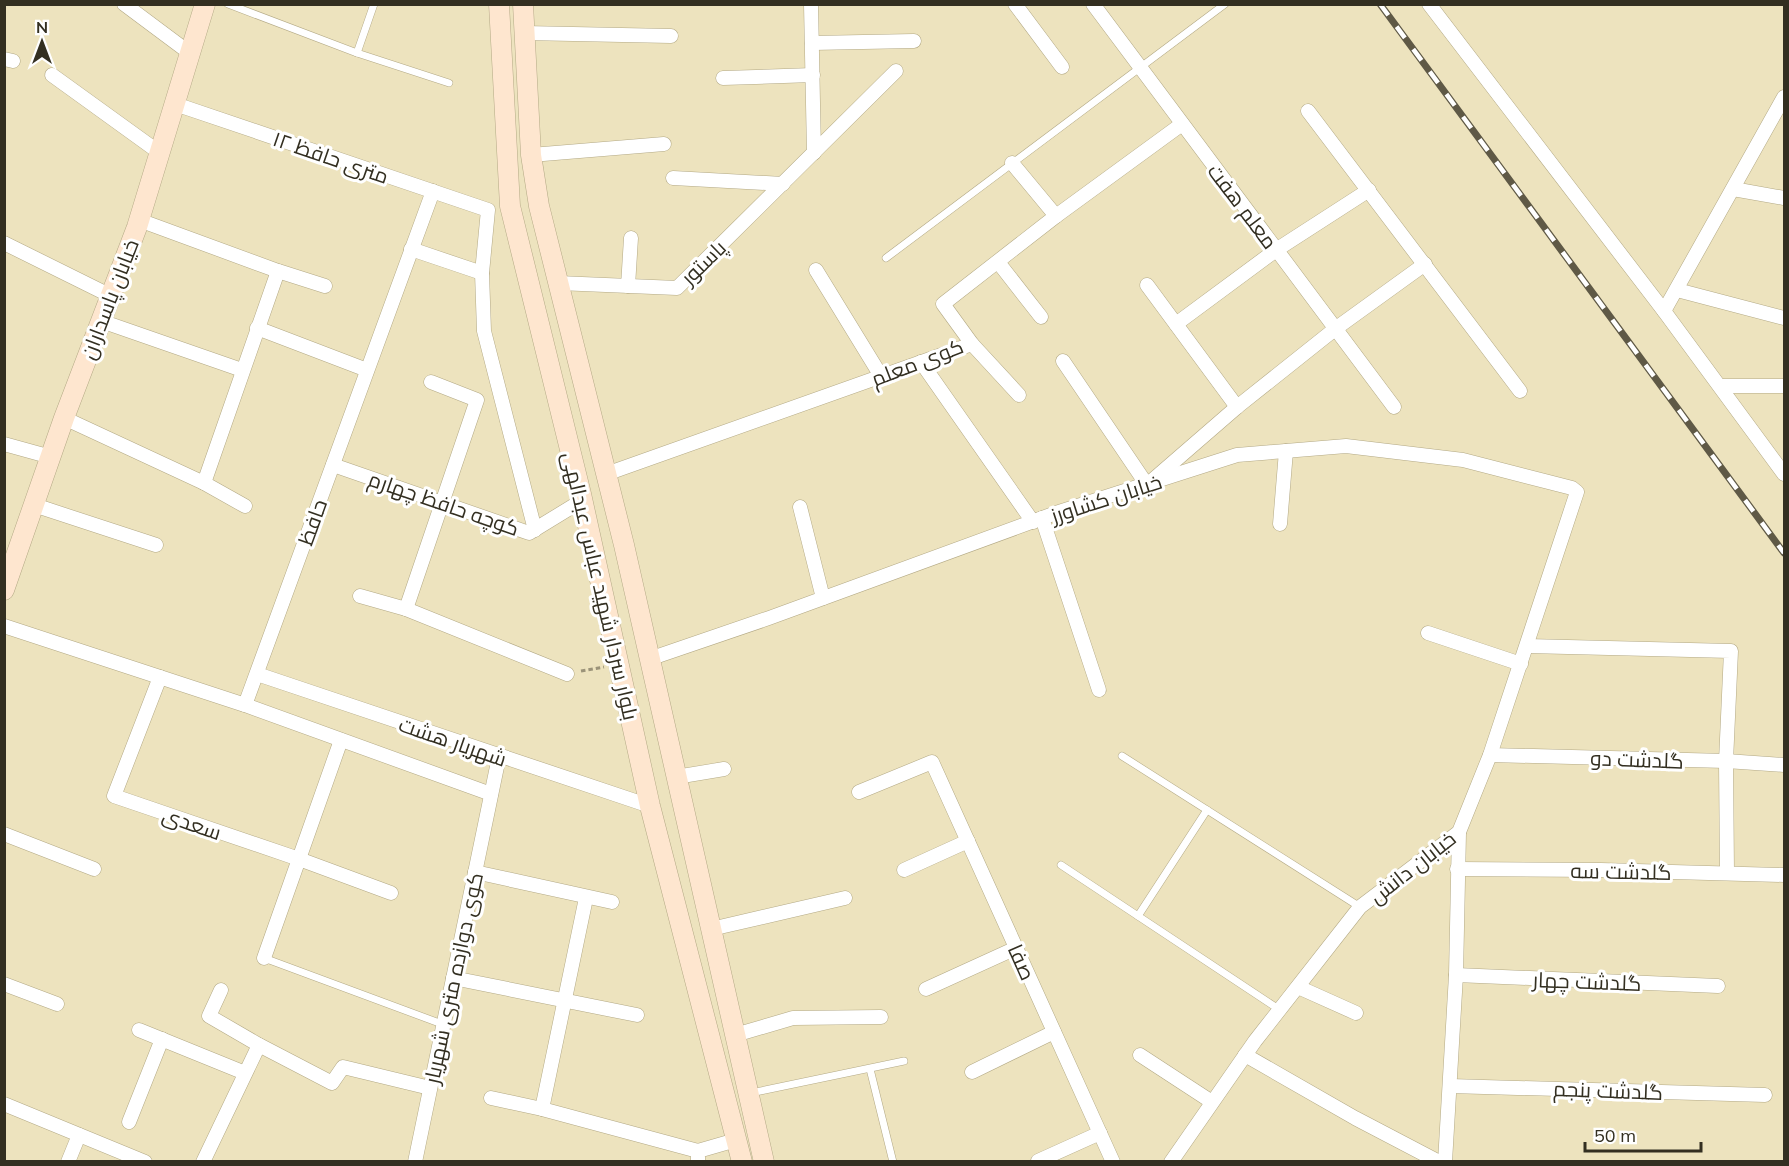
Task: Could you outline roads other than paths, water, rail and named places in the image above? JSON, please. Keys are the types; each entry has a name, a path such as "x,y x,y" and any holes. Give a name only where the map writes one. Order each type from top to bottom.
{"street":[{"path":"124,4 191,54"},
{"name":"خیابان پاسداران","path":"4,590 64,418 139,220 205,4"},
{"name":"بلوار سردار شهید عباس عبدالهی","path":"499,4 510,206 583,500 650,806 742,1161"},
{"name":"بلوار سردار شهید عباس عبدالهی","path":"523,4 531,154 539,206 606,474 764,1161"},
{"path":"811,4 814,153"},
{"name":"معلم هفت","path":"1093,4 1394,407"},
{"path":"1429,4 1721,386 1785,474"},
{"path":"1019,6 1062,67"},
{"path":"524,33 671,36"},
{"path":"812,43 914,41"},
{"name":"پاستور","path":"558,283 677,288 896,71"},
{"path":"52,75 160,153"},
{"path":"723,78 813,75"},
{"path":"1664,311 1785,97"},
{"name":"۱۲ متری حافظ","path":"175,104 488,210 482,273"},
{"path":"1308,111 1520,391"},
{"name":"کوی معلم","path":"606,474 972,344 943,304 1056,216 1182,124"},
{"path":"531,154 664,144"},
{"path":"1012,162 1056,216"},
{"path":"673,178 783,184"},
{"path":"1733,189 1785,198"},
{"path":"1176,324 1276,250 1368,190"},
{"name":"حافظ","path":"245,705 433,191"},
{"path":"139,220 325,286"},
{"path":"628,286 632,237"},
{"path":"4,243 111,296"},
{"path":"411,249 482,273 484,331 535,530"},
{"path":"998,262 1041,317"},
{"path":"1063,361 1147,485 1237,406 1335,329 1425,264"},
{"path":"816,270 881,376"},
{"path":"204,483 256,328 278,271"},
{"path":"1147,285 1237,406"},
{"path":"1677,290 1785,318"},
{"path":"101,321 242,370"},
{"path":"256,328 368,370"},
{"path":"972,344 1019,395"},
{"path":"921,362 1038,520 1099,690"},
{"path":"406,609 477,400 431,382"},
{"path":"1721,386 1785,386"},
{"path":"64,418 204,483 245,506"},
{"path":"4,444 51,457"},
{"name":"خیابان کشاورز","path":"649,659 1038,520 1237,455 1346,446 1463,460 1572,488 1576,492"},
{"path":"1280,524 1286,451"},
{"name":"کوچه حافظ چهارم","path":"333,465 530,533 583,500"},
{"name":"خیابان دانش","path":"1171,1161 1245,1055 1360,907 1459,832 1490,755 1576,492"},
{"path":"34,505 156,545"},
{"path":"800,507 823,598"},
{"path":"360,596 406,609 567,674"},
{"path":"4,626 245,705 491,794"},
{"path":"1428,633 1521,664"},
{"path":"1527,646 1731,651 1726,761 1727,873"},
{"path":"618,664 649,659"},
{"name":"شهریار هشت","path":"257,674 650,806"},
{"name":"سعدی","path":"160,677 114,796 391,893"},
{"path":"264,958 341,740"},
{"name":"گلدشت دو","path":"1490,755 1726,761 1785,765"},
{"name":"کوی دوازده متری شهریار","path":"415,1161 499,757"},
{"name":"صفا","path":"859,792 932,762 1113,1161"},
{"path":"676,777 724,769"},
{"path":"1445,1161 1456,975 1459,832"},
{"path":"4,834 94,868"},
{"path":"904,870 968,841"},
{"name":"گلدشت سه","path":"1457,868 1785,875"},
{"path":"475,872 612,902"},
{"path":"542,1109 586,898"},
{"path":"711,929 844,898"},
{"path":"926,989 1016,948"},
{"name":"گلدشت چهار","path":"1456,975 1718,986"},
{"path":"453,978 637,1015"},
{"path":"4,984 57,1004"},
{"path":"1298,987 1356,1013"},
{"path":"221,990 209,1016 333,1083 343,1066 430,1088"},
{"path":"735,1035 793,1018 881,1017"},
{"path":"139,1030 245,1073"},
{"path":"972,1072 1054,1032"},
{"path":"129,1122 162,1039"},
{"path":"203,1161 259,1045"},
{"path":"1140,1055 1212,1102"},
{"path":"1245,1055 1355,1118 1439,1161"},
{"name":"گلدشت پنجم","path":"1450,1086 1765,1095"},
{"path":"491,1098 542,1109 698,1156 736,1140"},
{"path":"4,1104 145,1161"},
{"path":"1038,1161 1100,1133"},
{"path":"68,1161 79,1135"}],"lane":[{"path":"228,4 357,53 449,83"},
{"path":"357,53 374,4"},
{"path":"886,258 1225,4"},
{"path":"1122,756 1360,907"},
{"path":"1138,916 1207,810"},
{"path":"1061,866 1280,1010"},
{"path":"264,958 442,1024"},
{"path":"749,1094 904,1061"},
{"path":"870,1069 893,1161"}],"railway":[{"path":"1380,4 1784,553"}]}
